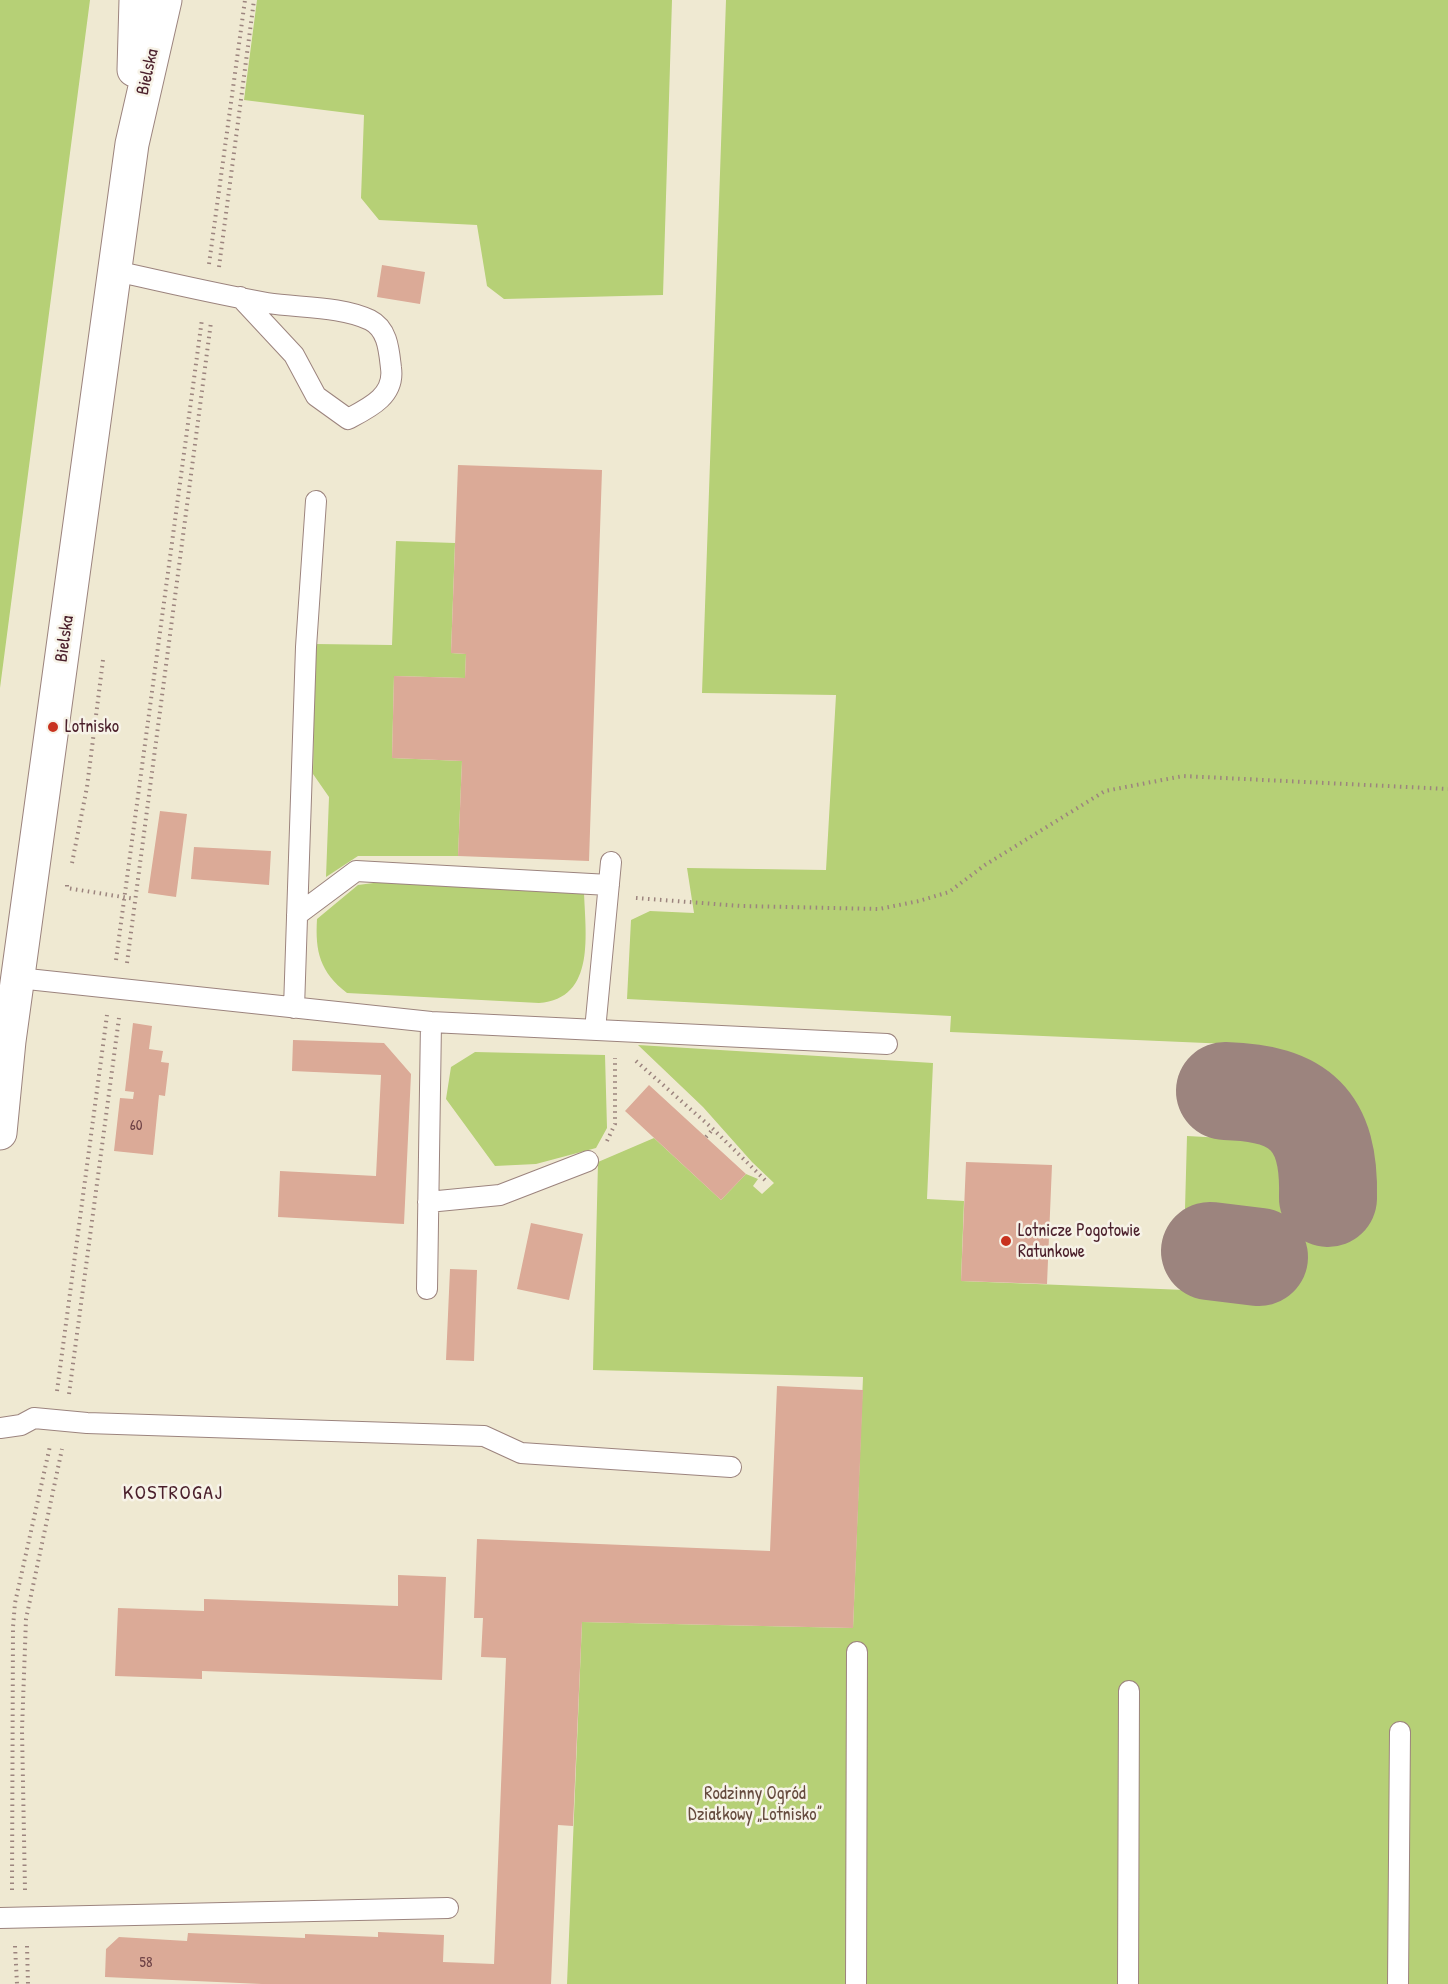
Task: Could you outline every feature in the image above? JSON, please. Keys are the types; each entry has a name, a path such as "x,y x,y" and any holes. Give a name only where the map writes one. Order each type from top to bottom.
{"main road":[{"name":"Bielska","path":"132,144 136,0"},
{"name":"Bielska","path":"0,1133 18,978 132,144 165,0"}],"lane":[{"path":"115,271 240,297 327,309 372,321 388,341 392,374 380,402 348,419 316,396 294,355 240,297"},
{"path":"294,1008 306,647 316,501"},
{"path":"595,1030 611,862"},
{"path":"297,915 356,871 609,890"},
{"path":"18,978 431,1022 595,1030 615,1037 887,1044"},
{"path":"427,1289 431,1022"},
{"path":"428,1202 500,1195 588,1161"},
{"path":"0,1428 21,1425 34,1418 87,1423 484,1436 521,1453 731,1467"},
{"path":"856,1984 857,1652"},
{"path":"1128,1984 1129,1691"},
{"path":"1398,1984 1400,1732"},
{"path":"0,1918 448,1908"}],"path":[{"path":"71,865 87,787 103,660"},
{"path":"609,890 741,906 879,909 949,892 994,859 1105,791 1183,776 1448,789"},
{"path":"69,876 67,888 135,899"},
{"path":"615,1037 766,1181"},
{"path":"588,1161 603,1150 615,1124 615,1037"},
{"path":"706,1137 712,1129"}],"green space":[{"path":"0,0 90,0 0,688"},
{"path":"257,0 672,0 663,295 504,299 487,286 477,225 379,220 361,198 364,115 244,100"},
{"name":"Rodzinny Ogród Działkowy „Lotnisko”","path":"726,0 1448,0 1448,1984 567,1984 582,1622 853,1628 863,1377 593,1370 598,1162 654,1138 721,1200 746,1174 758,1179 753,1186 762,1194 774,1183 703,1107 638,1045 933,1063 927,1199 964,1201 961,1281 1210,1291 1213,1210 1185,1209 1187,1136 1224,1138 1229,1044 950,1032 951,1016 627,999 631,920 650,911 694,913 687,868 826,870 836,695 702,693"},
{"path":"396,541 455,543 451,653 466,654 465,678 394,676 392,758 462,761 458,856 358,856 326,877 329,797 313,774 315,644 392,645"},
{"path":"389,881 584,891 586,925 584,961 579,977 571,990 558,999 539,1003 347,993 331,977 321,960 317,942 317,919 358,885"},
{"path":"475,1052 605,1055 607,1128 596,1148 536,1164 495,1166 446,1099 451,1067"}],"building":[{"path":"382,265 425,272 420,304 377,297"},
{"path":"458,465 602,470 589,861 458,856 462,761 392,758 394,676 465,678 466,654 451,653"},
{"path":"160,811 187,814 176,897 148,893"},
{"path":"194,847 271,851 269,885 191,879"},
{"path":"133,1023 152,1026 149,1049 163,1051 161,1062 169,1063 165,1096 159,1095 153,1155 114,1151 120,1098 133,1099 134,1092 125,1091"},
{"path":"293,1040 384,1043 411,1074 404,1224 278,1217 280,1171 376,1176 381,1075 292,1071"},
{"path":"649,1085 746,1174 721,1200 625,1111"},
{"name":"Lotnicze Pogotowie Ratunkowe","path":"966,1162 1052,1165 1047,1284 961,1281"},
{"path":"531,1223 583,1234 569,1300 517,1289"},
{"path":"450,1269 477,1270 474,1361 446,1360"},
{"path":"777,1386 863,1390 853,1628 582,1622 573,1826 558,1825 551,1984 262,1984 105,1977 106,1949 119,1937 187,1941 188,1933 305,1938 305,1934 378,1937 378,1932 444,1935 443,1962 494,1964 506,1658 481,1657 483,1618 474,1618 477,1539 770,1551"},
{"path":"398,1575 446,1577 442,1680 202,1671 202,1679 115,1676 118,1608 204,1611 204,1599 398,1606"}],"taxiway":[{"path":"1225,1091 1273,1098 1291,1105 1305,1116 1316,1130 1323,1149 1328,1198"},
{"path":"1210,1251 1259,1257"}],"place":[{"name":"Lotnisko","path":"53,727"},
{"name":"Lotnicze Pogotowie Ratunkowe","path":"1006,1241"}],"district":[{"name":"KOSTROGAJ","path":"173,1494"}]}
